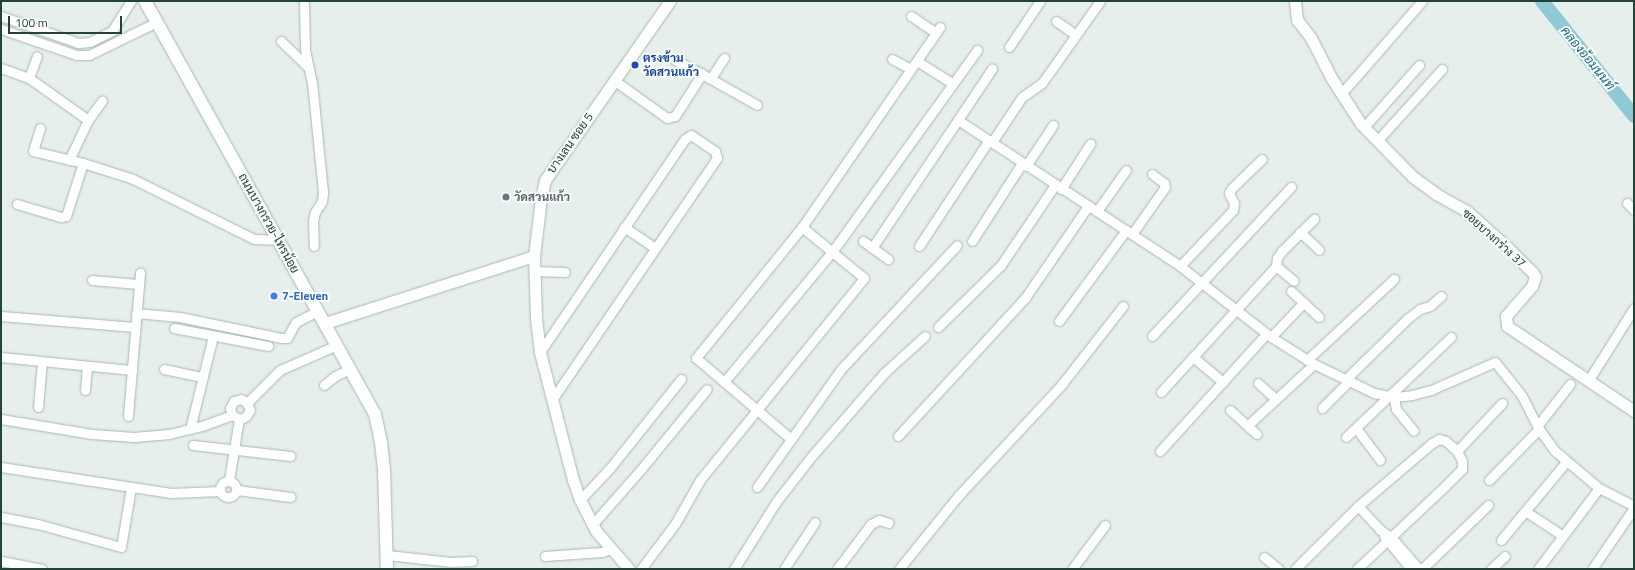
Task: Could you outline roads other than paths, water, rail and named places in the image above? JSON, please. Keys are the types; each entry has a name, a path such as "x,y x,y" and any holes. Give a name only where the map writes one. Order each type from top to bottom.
{"main road":[{"name":"ถนนบางกรวย-ไทรน้อย","path":"145,1 325,323 374,414 381,442 384,470 387,569"}],"street":[{"path":"1,16 78,43 90,42 112,31 131,1"},
{"path":"304,1 305,50 312,82 323,193 322,201 315,212 313,221 314,246"},
{"name":"บางเลน ซอย 5","path":"629,569 592,525 572,480 540,352 534,256 541,198 545,180 670,1"},
{"path":"1009,47 1040,1"},
{"path":"919,246 990,141 1022,97 1042,83 1100,1"},
{"name":"ซอยบางกร่าง 37","path":"1294,1 1297,20 1311,38 1341,94 1364,127 1413,177 1441,198 1468,212 1506,246 1533,273 1535,277 1532,286 1506,316 1507,326 1634,411"},
{"path":"1341,94 1422,1"},
{"path":"792,439 696,358 802,228 938,30 911,16"},
{"path":"1056,21 1076,36"},
{"path":"1,29 76,55 89,55 157,22"},
{"path":"112,31 117,41"},
{"path":"44,44 49,33"},
{"path":"281,41 308,67"},
{"path":"724,382 832,252 977,50"},
{"path":"29,78 37,56"},
{"path":"615,81 661,115 670,118 676,116 706,76 724,58"},
{"path":"892,59 911,69"},
{"path":"675,60 757,105"},
{"path":"917,60 952,83"},
{"path":"1364,127 1419,66"},
{"path":"1,68 29,78 88,120"},
{"path":"872,248 992,69"},
{"path":"1377,141 1442,69"},
{"path":"68,160 88,120 102,101"},
{"path":"958,120 1180,266 1269,336 1310,362 1374,393 1392,397 1412,395 1431,390 1495,362 1522,396 1538,427 1555,451 1566,462 1599,488 1634,507 1592,569"},
{"path":"972,241 1024,164 1053,125"},
{"path":"40,128 33,151 83,163 133,179 254,239 278,240"},
{"path":"540,352 687,136 694,137 716,151 718,158 552,400"},
{"path":"938,327 1001,265 1090,144"},
{"path":"1180,266 1233,210 1234,203 1229,193 1231,189 1262,159"},
{"path":"16,204 66,216 83,163"},
{"path":"1097,211 1126,170"},
{"path":"1059,321 1165,187 1164,183 1152,174"},
{"path":"1152,336 1290,187"},
{"path":"1627,204 1634,210"},
{"path":"898,436 1025,298 1088,206"},
{"path":"1161,392 1276,266 1277,258 1281,252 1314,219"},
{"path":"624,227 655,248"},
{"path":"641,569 675,524 700,480 864,278 802,228"},
{"path":"1300,232 1319,250"},
{"path":"863,241 888,259"},
{"path":"757,487 842,368 957,245"},
{"path":"325,323 534,256"},
{"path":"1276,266 1294,281"},
{"path":"534,271 565,272"},
{"path":"128,416 140,273"},
{"path":"1248,425 1276,399 1310,362 1394,279"},
{"path":"92,280 138,284"},
{"path":"1291,291 1319,317"},
{"path":"1322,408 1408,318 1420,309 1430,306 1441,296"},
{"path":"1160,451 1224,382 1304,303"},
{"path":"899,569 959,495 1062,384 1123,306"},
{"path":"1588,381 1634,308"},
{"path":"136,314 180,317 287,338 296,322 318,311"},
{"path":"1,316 135,327"},
{"path":"174,328 268,346"},
{"path":"190,429 213,336"},
{"path":"734,569 776,502 811,457 884,373 925,336"},
{"path":"1346,437 1392,397 1452,337"},
{"path":"247,403 280,370 337,345"},
{"path":"1,357 132,370"},
{"path":"1192,357 1224,382"},
{"path":"38,407 42,361"},
{"path":"85,390 87,366"},
{"path":"164,369 203,377"},
{"path":"324,385 335,376 350,369"},
{"path":"580,500 610,468 681,379"},
{"path":"1258,383 1276,399"},
{"path":"1489,480 1538,427 1570,384"},
{"path":"592,525 642,468 707,388"},
{"path":"1392,397 1396,409 1414,431"},
{"path":"1,419 92,434 134,437 169,434 236,417 246,416 250,410 247,403 241,399 234,401 230,408 236,417 234,450 229,480"},
{"path":"1457,451 1502,403"},
{"path":"1230,410 1257,434"},
{"path":"1356,428 1380,460"},
{"path":"1294,569 1358,506 1436,441 1442,439 1446,441 1457,451 1462,461 1462,468 1444,487 1357,569"},
{"path":"193,445 290,456"},
{"path":"1501,540 1566,462"},
{"path":"1,466 131,488 171,493 220,491 227,497 233,496 237,490"},
{"path":"229,480 235,484 237,490"},
{"path":"220,491 223,482 229,480"},
{"path":"1,517 38,524 121,547 131,488"},
{"path":"1538,569 1599,488"},
{"path":"237,490 291,496"},
{"path":"1422,569 1488,505"},
{"path":"1358,506 1388,539 1411,569"},
{"path":"1525,511 1563,536"},
{"path":"837,569 871,524 879,520 889,523"},
{"path":"784,569 815,522"},
{"path":"1072,569 1105,524"},
{"path":"1388,539 1419,569"},
{"path":"545,556 602,552 610,548"},
{"path":"387,555 452,562 472,560"},
{"path":"1491,569 1505,556"},
{"path":"1264,557 1279,569"},
{"path":"1,561 42,569"}],"waterway":[{"name":"คลองอ้อมนนท์","path":"1542,1 1634,116"}],"place":[{"name":"ตรงข้าม วัดสวนแก้ว","path":"635,65"},
{"name":"วัดสวนแก้ว","path":"506,197"},
{"name":"7-Eleven","path":"274,296"}]}
